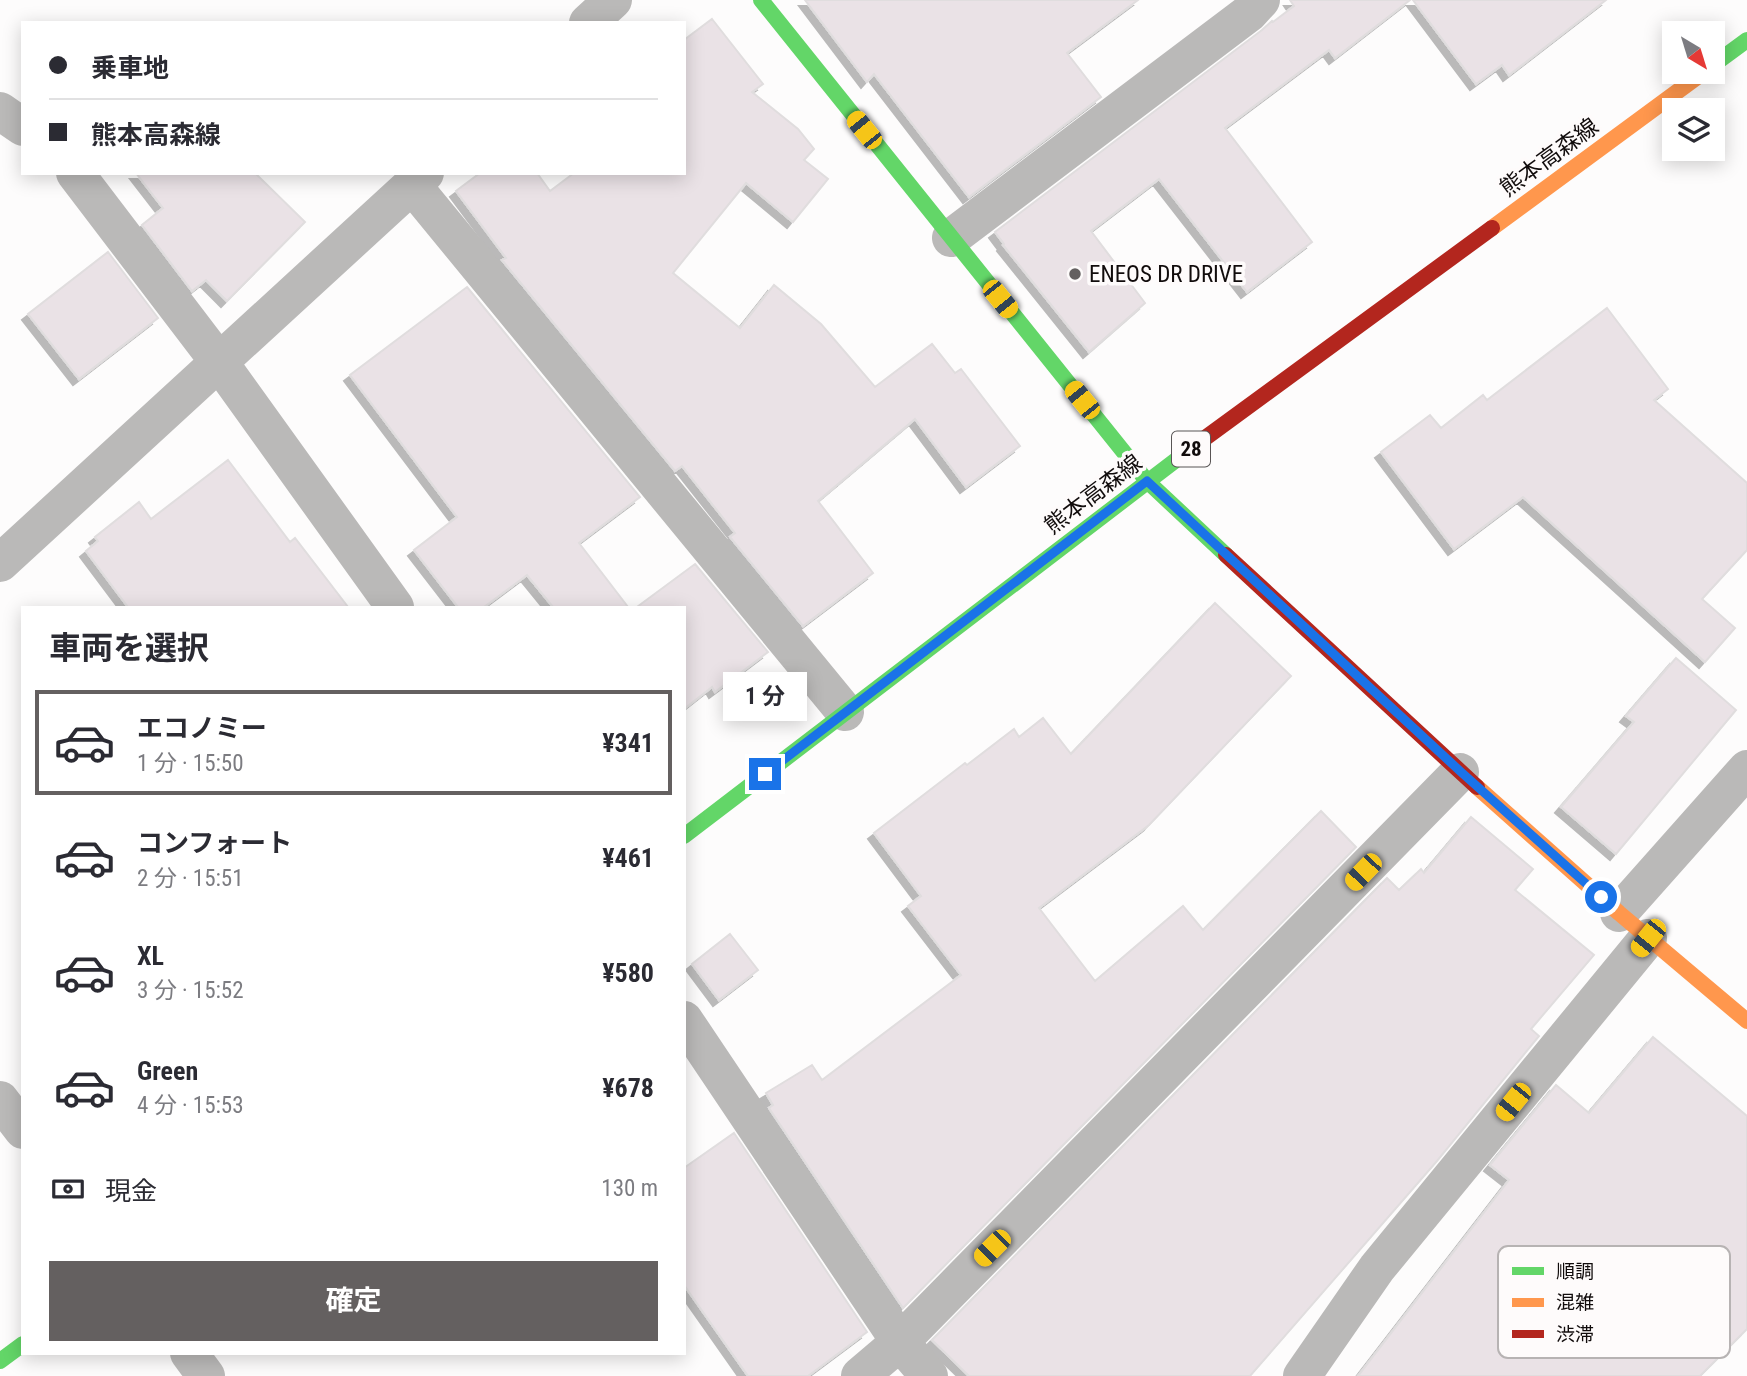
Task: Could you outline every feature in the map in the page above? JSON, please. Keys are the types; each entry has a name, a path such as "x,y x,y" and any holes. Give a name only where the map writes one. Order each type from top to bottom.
{"street":[{"path":"591,21 613,0"},
{"path":"761,0 1147,481 1461,772 1619,913 1747,1021"},
{"path":"951,238 1250,13 1261,0"},
{"path":"1726,55 1747,40"},
{"name":"熊本高森線","path":"686,834 1147,481 1688,84"},
{"path":"0,111 21,126"},
{"path":"77,175 219,362 394,606"},
{"path":"0,564 418,179 845,712"},
{"path":"1619,913 1747,769"},
{"path":"860,1376 900,1342 1461,772"},
{"path":"1302,1376 1377,1268 1648,938"},
{"path":"686,1023 900,1342 929,1376"},
{"path":"0,1100 21,1127"},
{"path":"0,1361 21,1345"},
{"path":"190,1355 206,1376"}],"building":[{"path":"805,0 1138,0 1067,53 1101,97 969,197 874,74 867,82"},
{"path":"1290,0 1410,0 1335,58 1329,50 1225,128 1312,242 1247,292 1159,179 1091,231 1145,303 1089,352 995,232 1294,6"},
{"path":"1413,0 1606,0 1509,75 1502,65 1476,84"},
{"path":"712,19 763,84 752,92 798,129 814,149 804,160 828,179 793,222 746,183 673,273 740,328 774,285 821,324 875,387 932,344 955,373 961,369 1020,446 966,487 915,419 818,501 873,573 803,626 730,537 735,533 682,466 675,471 502,260 506,258 456,191 477,175 538,175 550,191 571,175 686,175 686,38"},
{"path":"138,175 257,175 305,222 227,301 206,280 192,291 142,225 163,208"},
{"path":"108,252 158,318 79,379 28,314"},
{"path":"467,287 640,497 579,543 627,606 552,606 527,575 485,606 457,606 414,550 457,517 350,375"},
{"path":"1607,308 1668,389 1654,400 1747,483 1747,550 1702,599 1735,628 1705,662 1523,497 1454,549 1381,452 1430,415 1441,428 1483,395 1487,400"},
{"path":"228,460 290,542 295,538 347,606 127,606 86,551 98,541 95,537 139,502 151,519"},
{"path":"695,564 768,652 715,692 712,687 686,707 686,606 638,606"},
{"path":"1215,603 1291,676 1149,825 1039,908 1095,981 1183,906 1203,930 1321,811 1356,847 903,1308 769,1108 773,1105 766,1093 812,1065 822,1080 961,975 908,906 921,896 874,833 1014,729 1019,737 1043,718 1071,754"},
{"path":"1676,658 1736,710 1616,854 1561,807 1634,722 1626,716"},
{"path":"1471,817 1533,869 1515,890 1594,955 1531,1029 1539,1036 1437,1161 1250,1376 969,1376 932,1340 1387,878 1399,890 1421,869 1424,873"},
{"path":"730,934 758,970 719,1000 692,964"},
{"path":"1653,1037 1747,1116 1747,1329 1730,1346 1730,1246 1498,1246 1498,1358 1718,1358 1700,1376 1358,1376 1509,1180 1490,1165 1556,1085 1589,1113"},
{"path":"734,1133 867,1332 808,1376 748,1376 686,1288 686,1167"}],"traffic: fast":[{"path":"761,0 1147,481 1226,555"},
{"path":"1726,55 1747,40"},
{"path":"686,834 1197,444"},
{"path":"0,1361 21,1345"}],"traffic: slow":[{"path":"1492,228 1688,84"},
{"path":"1477,787 1619,913 1747,1021"}],"traffic: jam":[{"path":"1197,444 1492,228"},
{"path":"1226,555 1477,787"}],"place":[{"name":"ENEOS DR DRIVE","path":"1075,274"}],"route":[{"path":"765,774 1147,481 1461,772 1601,897"}]}
